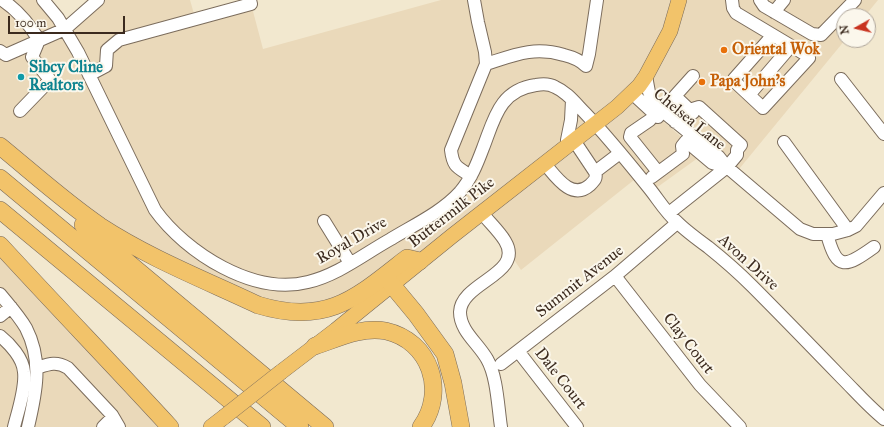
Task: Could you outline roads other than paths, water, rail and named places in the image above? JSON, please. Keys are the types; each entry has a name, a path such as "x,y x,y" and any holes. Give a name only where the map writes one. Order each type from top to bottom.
{"highway":[{"path":"0,146 77,209 101,226 143,251 258,305 272,309 298,312 318,311 342,304 362,293 407,258 420,261"},
{"path":"0,156 325,427"},
{"path":"0,178 300,427"},
{"path":"0,210 262,427"},
{"path":"0,245 170,427"},
{"path":"392,285 416,314 445,354 453,383 461,427"},
{"path":"315,346 350,334 365,331 386,331 407,340 422,354 428,364 434,390 432,408 428,418 421,427"}],"main road":[{"name":"Buttermilk Pike","path":"211,427 545,164 569,142 596,125 632,93 646,76 670,30 679,0"}],"street":[{"path":"2,0 21,16 39,40"},
{"name":"Royal Drive","path":"43,0 58,18 78,52 155,210 174,233 193,249 234,272 253,280 277,285 308,282 323,277 350,263 442,207 458,193 471,176 498,109 506,99 517,91 527,87 548,84 557,88 572,100 596,125"},
{"path":"0,51 6,55 64,29 98,0"},
{"path":"471,176 457,167 452,161 451,150 486,64 485,52 474,0"},
{"path":"486,64 523,53 541,50 570,57 582,62 586,66 597,0"},
{"path":"732,0 733,8 736,13 773,35 791,46 808,56 809,58 764,108 734,81 734,79 773,35"},
{"path":"760,0 764,6 812,34 821,35 855,0"},
{"path":"774,12 784,0"},
{"path":"89,75 106,66 107,50 119,40 250,2"},
{"path":"20,111 50,80 32,57 39,40"},
{"path":"749,95 791,46"},
{"name":"Chelsea Lane","path":"646,76 649,92 655,105 719,157 727,167 800,229 813,234 827,234 848,230 856,226 884,193"},
{"path":"669,213 727,167 737,155 737,150 675,96 693,76"},
{"path":"841,79 884,134"},
{"name":"Chelsea Lane","path":"632,93 712,163 727,167"},
{"path":"545,164 564,185 573,189 582,190 587,188 595,180 595,172 569,142 572,100"},
{"path":"675,122 686,110 690,110"},
{"path":"650,120 631,133 630,137 658,172"},
{"name":"Avon Drive","path":"596,125 677,223 710,249 750,284 884,419"},
{"path":"644,182 683,154 682,146 686,141"},
{"path":"784,142 848,230"},
{"path":"595,172 620,153"},
{"path":"482,213 505,242 508,250 508,260 502,269 473,290 464,301 460,313 464,328 486,357 491,367 501,427"},
{"path":"324,221 350,263"},
{"name":"Summit Avenue","path":"502,364 615,276 677,223"},
{"path":"827,234 833,254 837,260 843,263 850,263 856,260 874,247"},
{"name":"Clay Court","path":"615,276 700,385 740,427"},
{"path":"0,294 19,317 30,338 37,368 36,393 28,427"},
{"path":"0,316 11,307"},
{"path":"0,336 20,358 24,370 24,382 14,427"},
{"name":"Dale Court","path":"518,351 578,427"},
{"path":"37,368 52,364 61,364 68,368 116,422 103,427"}],"place":[{"name":"Oriental Wok","path":"724,50"},
{"name":"Sibcy Cline Realtors","path":"21,77"},
{"name":"Papa John's","path":"702,82"}]}
